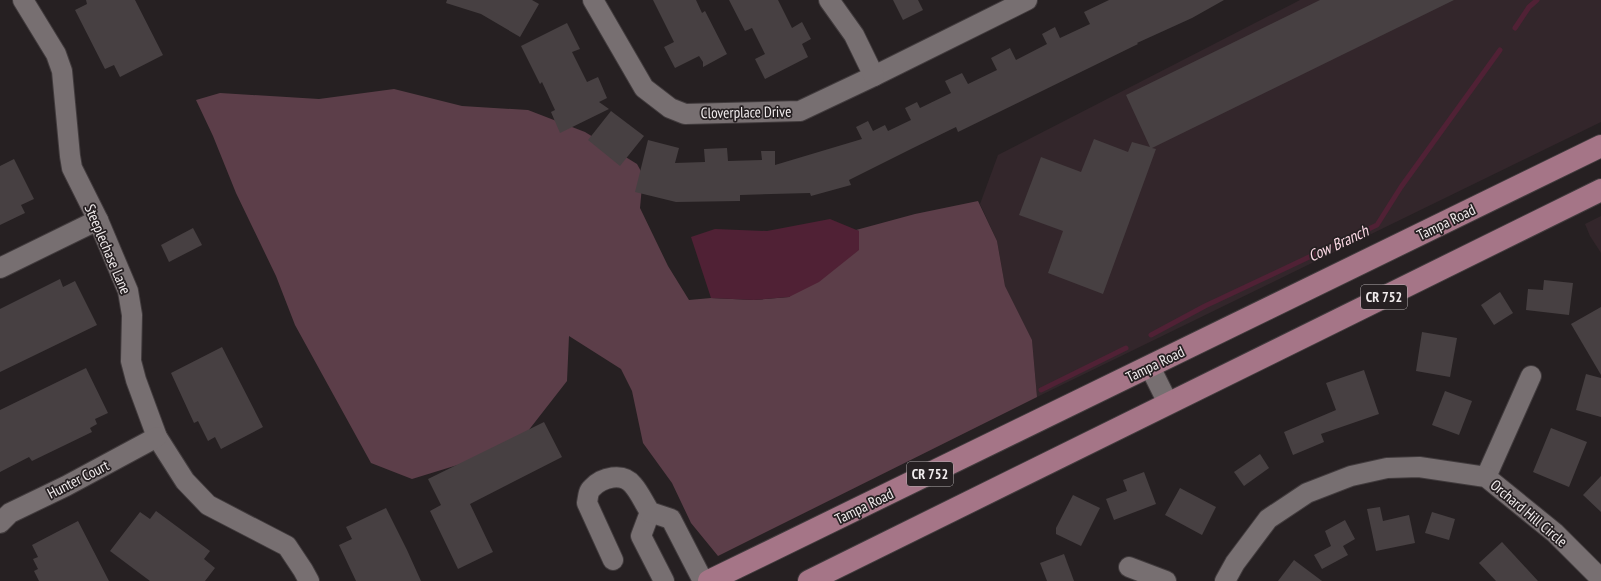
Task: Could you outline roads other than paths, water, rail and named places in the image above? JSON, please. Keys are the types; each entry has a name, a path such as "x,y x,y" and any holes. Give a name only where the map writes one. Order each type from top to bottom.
{"main road":[{"name":"Tampa Road","path":"709,581 1601,146"},
{"name":"CR 752","path":"809,581 1601,190"}],"street":[{"name":"Steeplechase Lane","path":"23,0 56,54 62,71 72,168 98,220 128,291 132,316 131,361 136,380 157,437 185,481 208,505 287,546 303,570 308,581"},
{"name":"Cloverplace Drive","path":"593,0 644,88 670,108 685,114 800,111 1027,0"},
{"path":"829,0 854,35 874,76"},
{"path":"0,268 98,220"},
{"path":"1150,367 1168,403"},
{"path":"1486,477 1531,376"},
{"name":"Hunter Court","path":"0,523 10,513 66,486 157,437"},
{"name":"Orchard Hill Circle","path":"1225,581 1235,563 1268,518 1307,492 1351,476 1387,468 1419,467 1486,477 1554,533 1601,579"},
{"path":"613,560 586,503 590,489 600,481 610,478 624,477 633,484 650,512 671,519 703,581"},
{"path":"650,512 641,536 664,581"},
{"path":"1129,567 1166,581"}],"waterway":[{"name":"Cow Branch","path":"1515,28 1529,7 1537,0"},
{"name":"Cow Branch","path":"1151,335 1205,306 1377,225 1401,187 1500,50"},
{"name":"Cow Branch","path":"1041,390 1126,348"}]}
